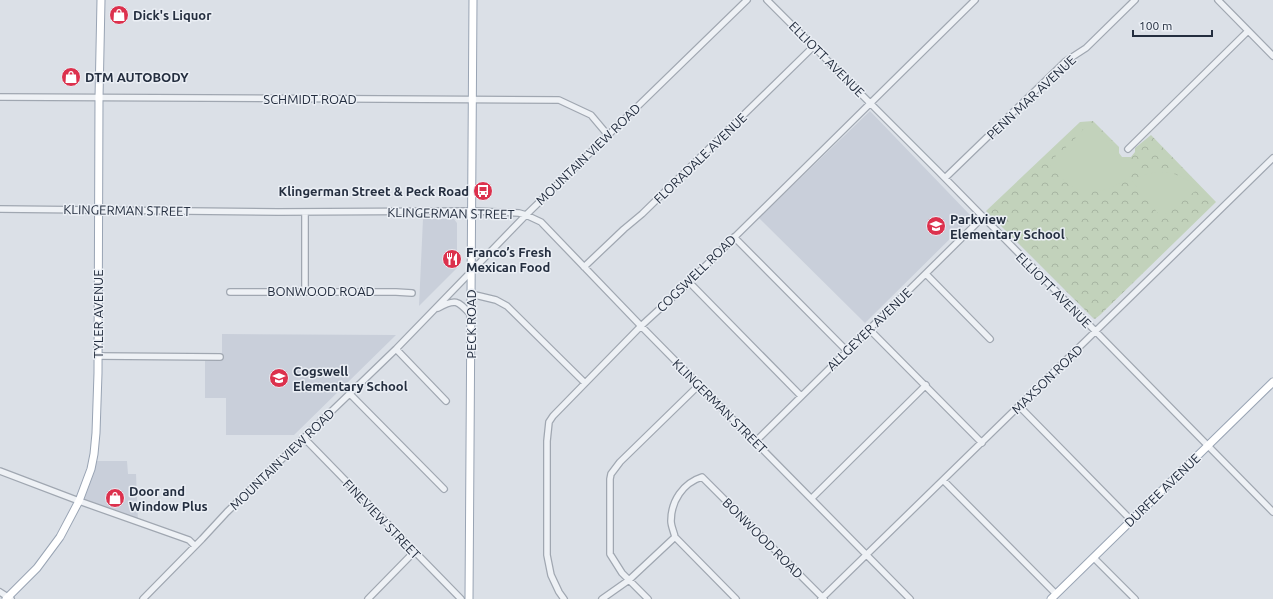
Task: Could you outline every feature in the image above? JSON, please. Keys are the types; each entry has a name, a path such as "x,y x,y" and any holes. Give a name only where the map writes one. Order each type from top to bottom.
{"main road":[{"name":"TYLER AVENUE","path":"8,598 37,568 60,537 79,501 91,470 94,454 98,407 99,98 101,0"},
{"name":"PECK ROAD","path":"470,599 473,0"},
{"name":"DURFEE AVENUE","path":"1054,597 1273,382"}],"street":[{"name":"MOUNTAIN VIEW ROAD","path":"143,599 230,508 396,349 607,134 747,0"},
{"name":"ELLIOTT AVENUE","path":"767,0 945,178 1273,512"},
{"name":"COGSWELL ROAD","path":"564,599 553,579 548,555 548,429 552,416 641,326 689,282 975,0"},
{"name":"PENN MAR AVENUE","path":"945,178 1066,61 1086,48 1135,0"},
{"path":"1218,0 1273,56"},
{"path":"1128,149 1248,31"},
{"name":"FLORADALE AVENUE","path":"584,267 642,214 814,46"},
{"name":"SCHMIDT ROAD","path":"0,97 559,100 591,115 607,134"},
{"name":"MAXSON ROAD","path":"822,599 1273,158"},
{"name":"KLINGERMAN STREET","path":"0,209 305,212 472,211 526,215 541,222 641,326 756,441 910,599"},
{"path":"305,212 305,291"},
{"name":"ALLGEYER AVENUE","path":"756,441 983,217"},
{"path":"734,237 847,351"},
{"path":"926,274 990,340"},
{"path":"689,282 801,396"},
{"name":"BONWOOD ROAD","path":"230,292 305,291 412,293"},
{"path":"471,294 496,300 507,306 585,383"},
{"path":"433,311 454,301 459,302 471,315"},
{"path":"869,329 982,443"},
{"path":"396,349 446,400"},
{"path":"98,356 220,357"},
{"path":"648,599 622,573 610,554 611,474 620,462 699,385"},
{"path":"812,498 926,385"},
{"path":"350,394 444,489"},
{"path":"1019,406 1131,520"},
{"name":"FINEVIEW STREET","path":"304,438 461,599"},
{"path":"0,471 189,540 195,546"},
{"name":"BONWOOD ROAD","path":"675,537 671,523 672,509 677,496 691,480 702,477 822,599"},
{"path":"943,480 1054,597"},
{"path":"602,599 629,580 675,537 736,599"},
{"path":"368,599 414,552"},
{"path":"1094,558 1135,599"},
{"path":"0,592 8,598"}],"shaded area":[{"path":"870,111 971,216 970,219 865,323 759,218"},
{"path":"423,219 454,219 457,223 457,268 419,306"},
{"name":"Cogswell Elementary School","path":"222,334 396,335 294,435 226,435 226,398 205,398 205,358 222,357"},
{"path":"94,461 127,461 128,474 136,474 138,522 81,501"}],"green space":[{"path":"1093,121 1119,147 1119,153 1122,157 1131,157 1135,152 1135,148 1151,135 1216,202 1095,319 986,211 1080,122"},
{"path":"1086,126 1093,126 1105,138 1109,146 1135,172 1114,186 1098,191 1081,190 1069,185 1048,163 1071,143"},
{"path":"1156,172 1174,174 1184,178 1198,189 1161,217 1132,181 1143,175"}],"place":[{"name":"Dick's Liquor","path":"119,15"},
{"name":"DTM AUTOBODY","path":"71,77"},
{"name":"Klingerman Street & Peck Road","path":"483,191"},
{"name":"Parkview Elementary School","path":"936,226"},
{"name":"Franco’s Fresh Mexican Food","path":"452,259"},
{"name":"Cogswell Elementary School","path":"279,378"},
{"name":"Door and Window Plus","path":"115,498"}]}
